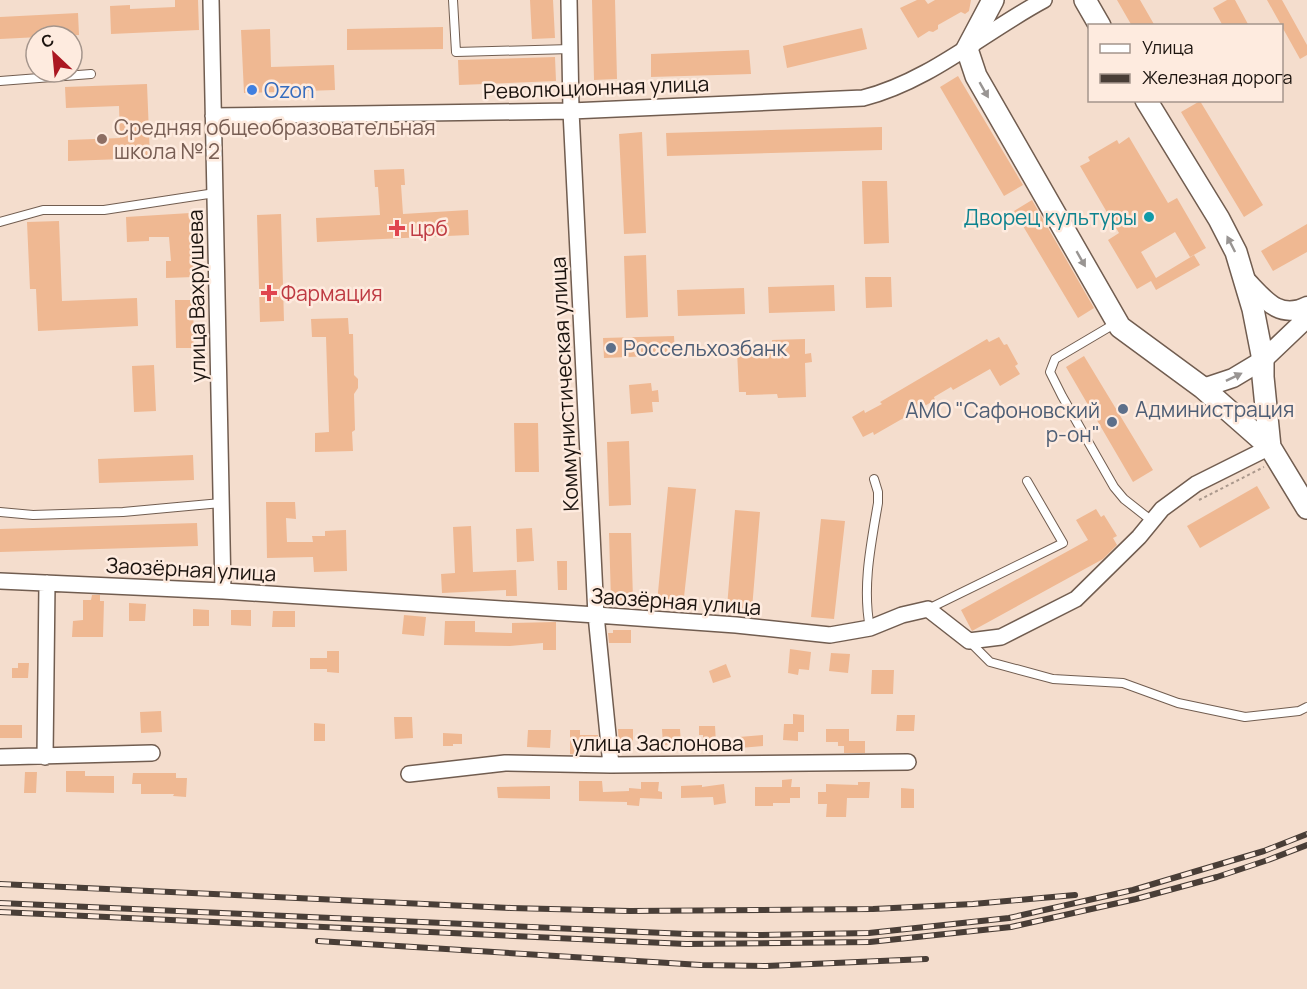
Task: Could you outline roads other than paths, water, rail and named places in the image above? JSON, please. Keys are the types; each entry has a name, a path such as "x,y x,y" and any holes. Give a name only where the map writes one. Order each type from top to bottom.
{"main road":[{"path":"993,0 967,49 976,76 1119,327 1203,388 1270,447 1307,508"},
{"path":"1085,0 1099,24"},
{"path":"1147,102 1219,219 1236,252 1253,309 1263,360 1270,447"}],"street":[{"name":"улица Вахрушева","path":"211,0 223,591"},
{"name":"Коммунистическая улица","path":"569,0 571,111 596,615 611,765"},
{"name":"Революционная улица","path":"213,116 571,111 863,99 888,92 967,49 994,29 1044,0"},
{"path":"1244,278 1271,305 1282,311 1298,310 1307,306"},
{"path":"1203,388 1233,378 1263,360 1307,318"},
{"path":"928,609 969,641 1001,637 1076,599 1139,537 1162,509 1196,484 1270,447"},
{"name":"Заозёрная улица","path":"0,581 223,591 596,615 736,625 831,635 870,628 902,615 928,609"},
{"path":"45,757 47,582"},
{"path":"0,757 152,753"},
{"name":"улица Заслонова","path":"409,774 505,763 611,765 908,762"}],"lane":[{"path":"453,0 456,52 571,49"},
{"path":"0,81 91,74"},
{"path":"0,222 43,210 104,210 215,193"},
{"path":"1117,322 1055,359 1050,372 1114,487 1124,499 1152,521"},
{"path":"870,628 866,592 878,503 878,492 874,479"},
{"path":"928,609 1063,543 1027,481"},
{"path":"0,512 33,515 123,512 221,503"},
{"path":"969,641 990,662 1053,679 1123,683 1178,703 1245,717 1299,711 1307,707"}],"railway":[{"path":"0,903 687,934 869,933 1009,918 1133,890 1264,851 1307,834"},
{"path":"0,912 686,944 870,942 1011,927 1136,899 1217,877 1307,845"},
{"path":"0,884 511,908 630,911 873,909 973,904 1075,895"},
{"path":"318,941 701,965 766,966 926,959"}],"place":[{"name":"Ozon","path":"252,90"},
{"name":"Средняя общеобразовательная школа № 2","path":"102,139"},
{"name":"Дворец культуры","path":"1149,217"},
{"name":"црб","path":"397,228"},
{"name":"Фармация","path":"269,293"},
{"name":"Россельхозбанк","path":"611,348"},
{"name":"Администрация","path":"1123,409"},
{"name":"АМО \"Сафоновский р-он\"","path":"1112,422"}]}
